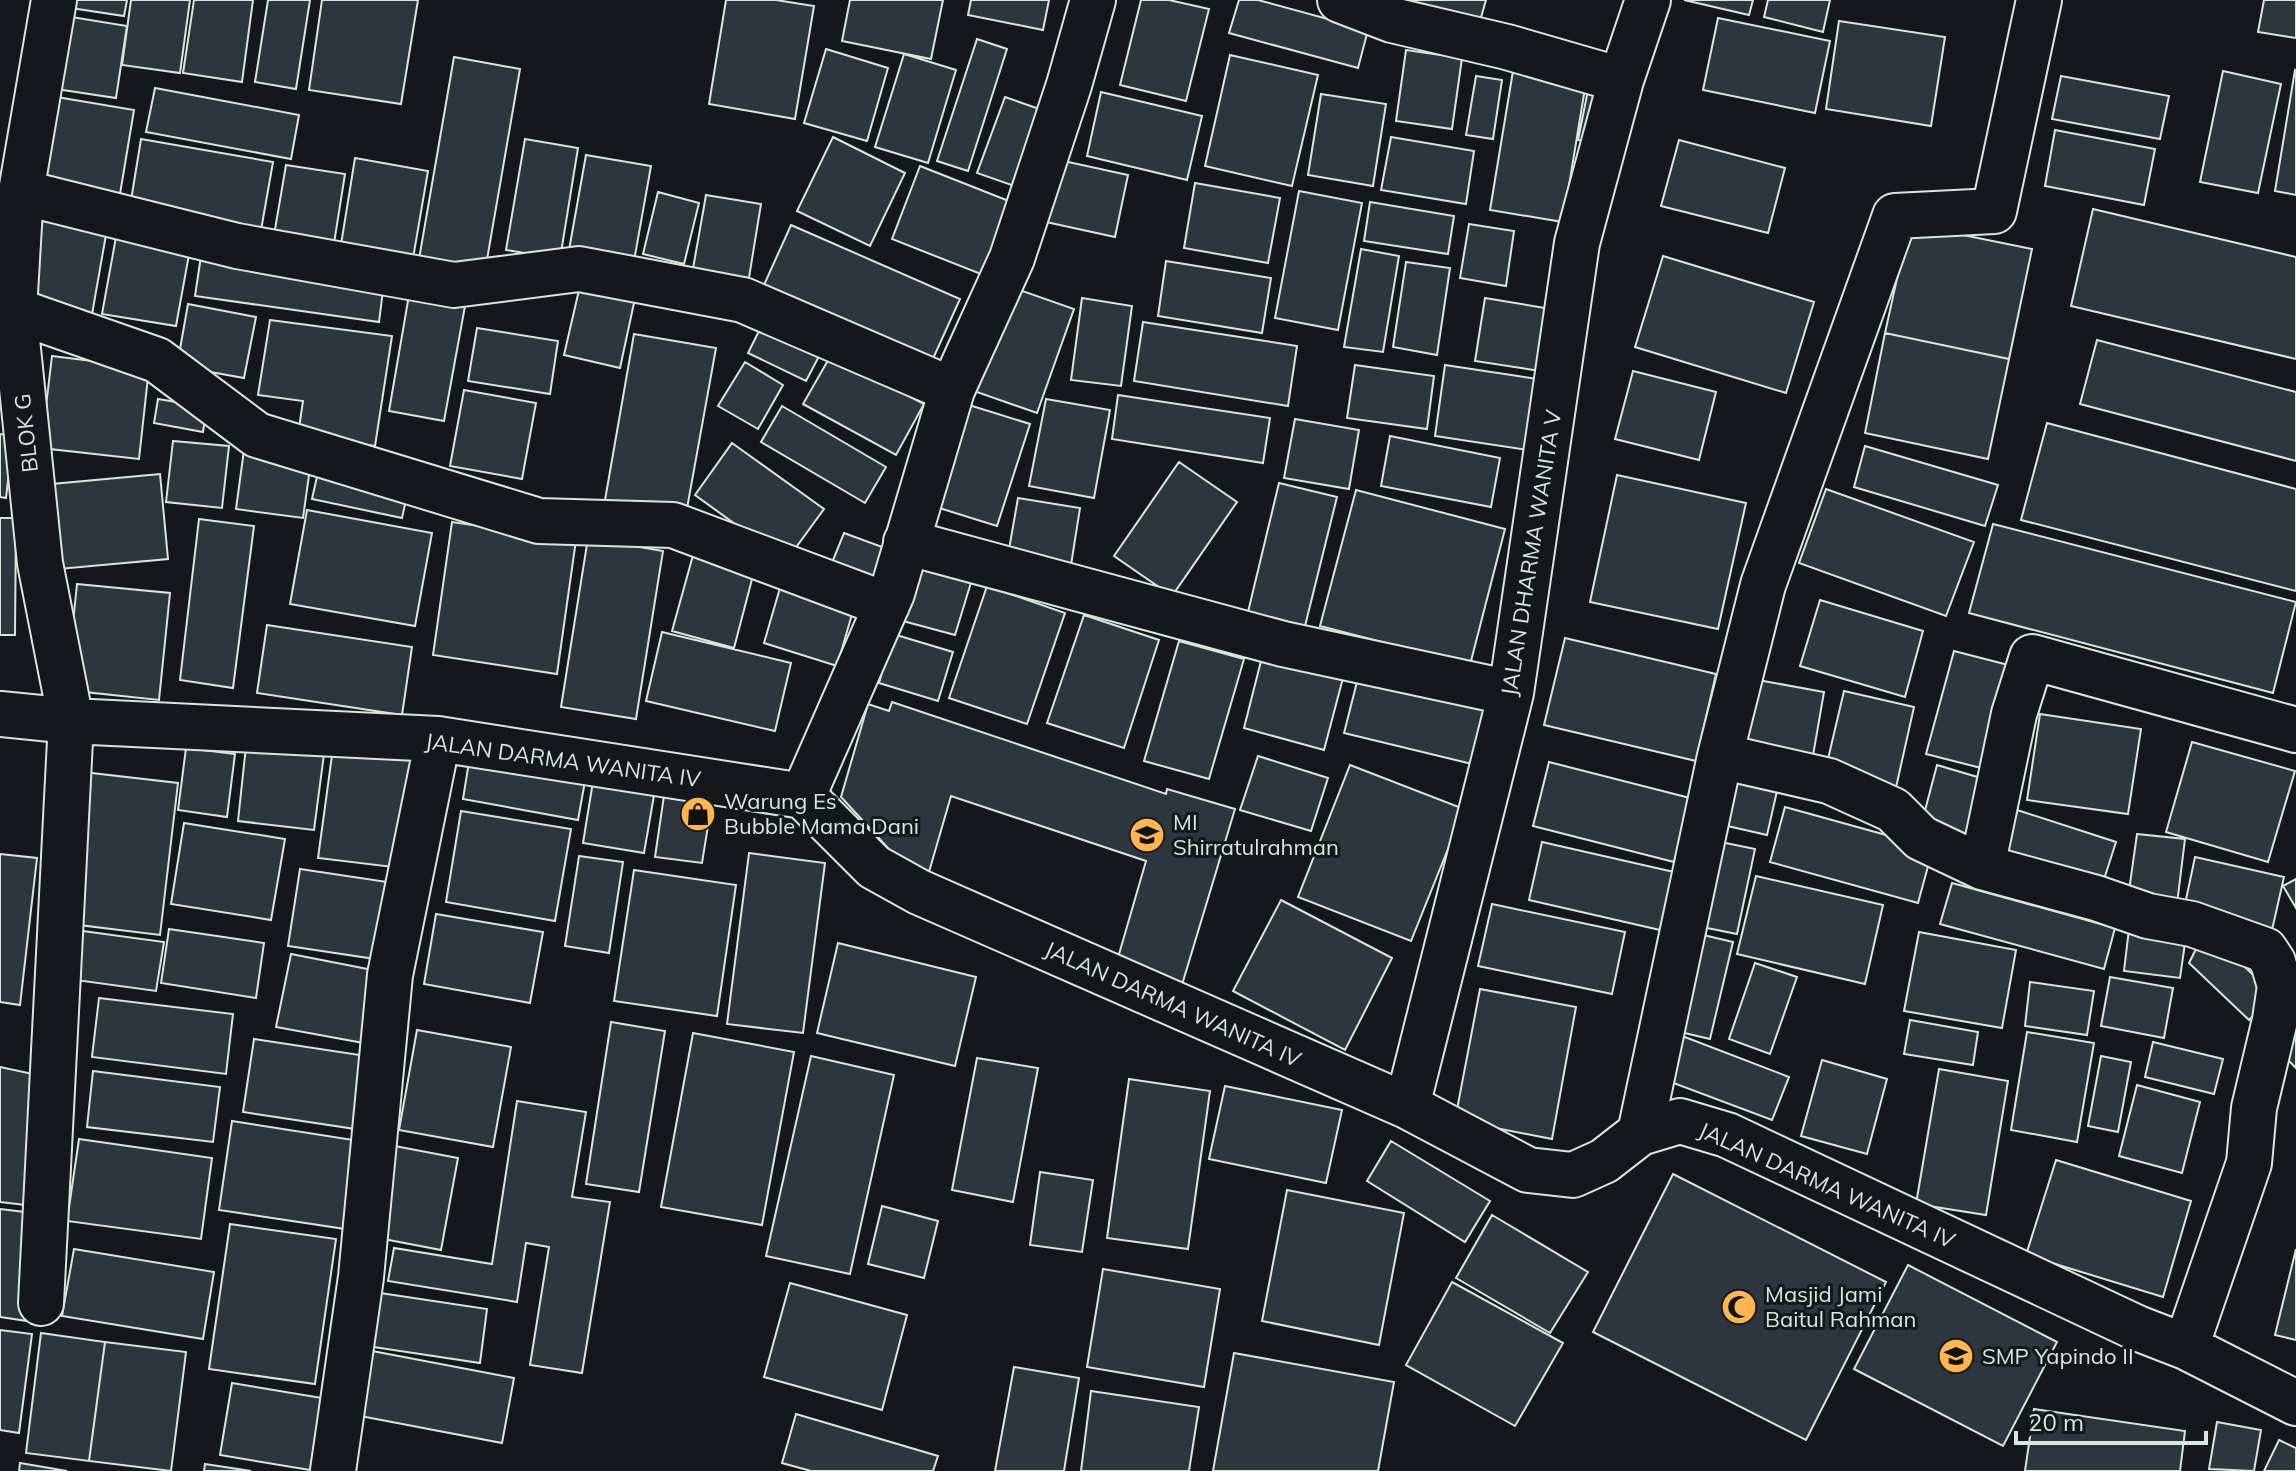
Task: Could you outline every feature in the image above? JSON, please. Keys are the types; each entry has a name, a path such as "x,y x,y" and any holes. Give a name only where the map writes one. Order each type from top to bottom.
{"street":[{"name":"BLOK G","path":"41,1303 71,721 40,563 14,310 21,192 54,0"},
{"path":"803,796 887,605 952,390 1012,258 1069,85 1093,0"},
{"path":"1340,0 1392,20 1507,47 1621,80"},
{"name":"JALAN DHARMA WANITA V","path":"1407,1106 1511,693 1577,243 1621,80 1648,0"},
{"path":"1640,1133 1720,756 1763,585 1895,216 1994,211 2039,0"},
{"path":"21,192 237,246 454,285 579,269 743,300 952,390"},
{"path":"14,310 157,360 257,435 539,521 673,525 887,605"},
{"path":"906,542 1283,644 1511,693"},
{"path":"1982,867 2014,714 2032,657 2296,730"},
{"name":"JALAN DARMA WANITA IV","path":"0,714 71,721 438,739 803,796 874,867 919,892 1407,1106 1528,1170 1573,1175 1604,1161 1640,1133 1680,1121 1727,1135 2137,1328 2186,1347 2296,1403"},
{"path":"333,1471 361,1277 390,975 438,739"},
{"path":"1720,756 1829,781 1893,810 1921,838 1982,867 2096,898 2148,916 2192,924 2265,950 2273,962 2280,986 2254,1108 2249,1163 2186,1347"}],"building":[{"path":"52,0 127,0 124,16 51,5"},
{"path":"131,0 190,0 180,73 122,65"},
{"path":"194,0 253,0 242,82 183,73"},
{"path":"268,0 310,0 296,89 255,82"},
{"path":"322,0 418,0 401,104 309,90"},
{"path":"726,0 776,0 814,6 795,119 709,104"},
{"path":"850,0 943,0 931,59 842,41"},
{"path":"971,0 1049,0 1043,30 968,15"},
{"path":"1141,0 1169,0 1209,9 1186,101 1120,85"},
{"path":"1239,0 1258,0 1368,30 1358,68 1229,33"},
{"path":"1392,0 1486,0 1476,35"},
{"path":"1684,0 1753,0 1749,15"},
{"path":"1768,0 1830,0 1823,32 1764,17"},
{"path":"2264,0 2296,0 2296,38 2258,32"},
{"path":"47,13 127,26 116,98 36,86"},
{"path":"1718,18 1830,41 1815,113 1703,90"},
{"path":"1839,21 1945,37 1931,126 1826,109"},
{"path":"977,39 1007,49 968,171 937,161"},
{"path":"826,49 888,68 867,141 804,123"},
{"path":"1406,50 1462,58 1452,129 1396,121"},
{"path":"904,54 956,70 928,163 875,147"},
{"path":"1230,55 1318,75 1292,186 1205,166"},
{"path":"454,57 520,69 484,277 418,265"},
{"path":"1513,71 1586,82 1563,222 1490,210"},
{"path":"2223,71 2281,84 2258,193 2200,182"},
{"path":"2296,71 2296,195 2275,191"},
{"path":"1476,76 1502,80 1493,139 1466,135"},
{"path":"2061,76 2169,96 2160,139 2052,119"},
{"path":"1589,85 1610,88 1599,143 1578,140"},
{"path":"155,88 299,115 291,159 146,132"},
{"path":"1101,92 1202,116 1187,180 1087,156"},
{"path":"1321,94 1386,104 1373,186 1308,175"},
{"path":"45,95 134,110 119,200 30,185"},
{"path":"1005,97 1051,113 1023,189 977,173"},
{"path":"2055,130 2155,149 2144,205 2045,186"},
{"path":"833,137 905,173 870,246 797,211"},
{"path":"1391,137 1474,151 1466,204 1381,190"},
{"path":"141,139 273,162 260,236 129,213"},
{"path":"525,139 578,148 560,259 506,250"},
{"path":"1679,140 1785,168 1768,233 1661,206"},
{"path":"586,155 651,166 634,261 569,250"},
{"path":"355,158 428,171 411,270 339,257"},
{"path":"1059,160 1128,175 1115,237 1046,222"},
{"path":"286,165 345,174 332,256 272,247"},
{"path":"920,166 1019,205 991,278 892,239"},
{"path":"1195,183 1280,198 1268,263 1184,248"},
{"path":"1299,191 1362,203 1338,330 1275,318"},
{"path":"658,192 699,203 684,264 643,254"},
{"path":"706,195 761,204 747,290 691,280"},
{"path":"1370,202 1454,216 1448,254 1364,241"},
{"path":"2093,209 2296,257 2296,359 2071,306"},
{"path":"40,217 107,229 91,320 24,309"},
{"path":"1469,224 1514,231 1506,286 1460,278"},
{"path":"1909,224 2032,249 2009,359 1885,333"},
{"path":"791,225 960,299 927,372 759,296"},
{"path":"118,226 192,238 176,326 102,314"},
{"path":"1361,249 1399,256 1383,352 1344,347"},
{"path":"201,256 384,282 379,322 195,296"},
{"path":"1663,256 1814,302 1786,393 1635,347"},
{"path":"1166,261 1271,278 1262,333 1158,316"},
{"path":"1406,262 1450,268 1437,355 1393,347"},
{"path":"582,277 637,289 620,368 564,355"},
{"path":"1008,286 1074,309 1037,413 971,390"},
{"path":"409,295 465,306 444,421 389,411"},
{"path":"1082,298 1132,306 1121,386 1071,380"},
{"path":"1485,298 1563,311 1553,373 1475,361"},
{"path":"188,304 256,317 244,378 177,366"},
{"path":"767,315 826,343 806,381 748,353"},
{"path":"270,320 392,336 375,446 298,435 303,401 258,395"},
{"path":"1143,322 1297,346 1288,406 1134,381"},
{"path":"477,328 558,341 550,394 468,381"},
{"path":"1885,333 2009,359 1988,459 1865,433"},
{"path":"634,334 716,348 686,514 605,500"},
{"path":"2097,340 2296,392 2296,461 2080,404"},
{"path":"831,355 924,404 896,455 803,404"},
{"path":"52,356 149,368 139,459 41,448"},
{"path":"745,362 783,385 758,429 718,406"},
{"path":"1355,365 1434,376 1427,429 1347,418"},
{"path":"1445,365 1538,379 1528,450 1435,436"},
{"path":"1633,371 1716,392 1699,460 1615,439"},
{"path":"464,390 536,403 522,479 450,466"},
{"path":"1118,395 1270,418 1263,463 1112,439"},
{"path":"158,399 207,407 203,432 154,423"},
{"path":"1046,399 1110,410 1094,498 1029,486"},
{"path":"969,405 1030,424 997,526 936,507"},
{"path":"782,406 886,467 865,503 761,442"},
{"path":"1295,419 1359,430 1349,489 1284,478"},
{"path":"2047,423 2296,489 2296,591 2021,520"},
{"path":"0,434 13,436 6,498 0,497"},
{"path":"1390,436 1500,458 1491,507 1381,486"},
{"path":"173,441 229,446 222,508 166,502"},
{"path":"732,443 824,509 786,561 695,495"},
{"path":"1865,446 1998,485 1985,526 1854,487"},
{"path":"244,450 311,461 303,518 236,509"},
{"path":"1179,462 1237,502 1172,596 1114,556"},
{"path":"320,463 409,486 402,518 312,499"},
{"path":"160,474 168,559 59,569 52,484"},
{"path":"1617,475 1746,503 1718,629 1590,602"},
{"path":"1279,483 1337,497 1305,626 1248,612"},
{"path":"1826,489 1974,542 1946,616 1799,563"},
{"path":"1356,490 1505,529 1470,665 1320,626"},
{"path":"1018,498 1080,508 1071,565 1008,555"},
{"path":"307,510 432,533 415,626 290,604"},
{"path":"0,518 16,518 15,635 0,635"},
{"path":"199,519 254,526 233,688 180,680"},
{"path":"452,522 576,540 557,674 433,655"},
{"path":"1993,524 2296,602 2273,693 1969,613"},
{"path":"844,533 896,552 879,595 827,575"},
{"path":"588,538 663,551 636,719 561,707"},
{"path":"695,548 756,564 734,648 672,631"},
{"path":"921,560 973,576 955,635 903,621"},
{"path":"782,581 855,604 837,666 764,643"},
{"path":"77,584 170,593 159,700 66,690"},
{"path":"987,586 1065,613 1027,724 949,698"},
{"path":"1820,600 1923,631 1905,697 1800,666"},
{"path":"1084,615 1159,640 1124,748 1047,723"},
{"path":"267,625 412,647 402,715 257,693"},
{"path":"662,632 791,663 775,731 646,701"},
{"path":"893,634 953,652 938,701 879,683"},
{"path":"1565,638 1716,674 1696,761 1544,725"},
{"path":"1179,641 1244,659 1209,779 1144,761"},
{"path":"1954,651 2016,667 1989,770 1926,754"},
{"path":"1262,657 1343,678 1324,750 1244,728"},
{"path":"1360,670 1487,700 1472,764 1344,733"},
{"path":"1758,680 1824,692 1811,767 1744,756"},
{"path":"1844,691 1914,707 1895,792 1824,776"},
{"name":"MI Shirratulrahman","path":"892,702 1166,794 1167,789 1235,809 1181,988 1115,968 1146,861 951,796 929,872 909,871 841,797 868,704 889,711"},
{"path":"2040,714 2141,729 2128,814 2027,800"},
{"path":"2192,742 2295,771 2268,862 2166,832"},
{"path":"246,746 324,754 314,830 238,821"},
{"path":"186,748 235,754 227,817 178,810"},
{"path":"333,748 416,758 401,868 318,858"},
{"path":"471,749 587,770 578,820 463,799"},
{"path":"1258,756 1328,778 1311,831 1240,810"},
{"path":"1549,762 1690,798 1674,862 1533,826"},
{"path":"1350,765 1464,809 1411,941 1298,897"},
{"path":"1723,765 1780,778 1767,835 1710,822"},
{"path":"1937,765 1991,781 1972,847 1919,833"},
{"path":"595,769 657,778 644,853 583,843"},
{"path":"83,772 178,783 160,935 71,924"},
{"path":"666,782 714,789 702,863 655,857"},
{"path":"1785,807 1933,848 1918,903 1770,862"},
{"path":"2014,809 2116,842 2099,895 1997,863"},
{"path":"461,811 571,829 555,921 446,902"},
{"path":"184,823 285,839 271,920 171,904"},
{"path":"2137,834 2185,839 2176,912 2127,905"},
{"path":"1716,841 1755,849 1737,934 1697,926"},
{"path":"1542,842 1674,872 1660,930 1529,900"},
{"path":"749,853 825,863 803,1033 727,1024"},
{"path":"0,854 37,858 20,1005 0,1002"},
{"path":"579,856 623,862 609,953 565,946"},
{"path":"2195,857 2284,877 2272,930 2184,909"},
{"path":"300,869 394,883 382,960 288,946"},
{"path":"634,870 736,885 717,1016 614,1001"},
{"path":"1756,876 1883,905 1865,984 1737,954"},
{"path":"2296,879 2296,908 2283,886"},
{"path":"1952,883 2115,928 2104,969 1940,924"},
{"path":"1281,900 1392,958 1345,1050 1233,991"},
{"path":"1492,904 1625,932 1612,994 1478,966"},
{"path":"436,914 543,932 530,1003 424,984"},
{"path":"68,929 164,942 156,991 61,978"},
{"path":"169,929 264,943 256,998 161,983"},
{"path":"2129,929 2186,936 2180,978 2124,971"},
{"path":"1919,932 2016,950 2002,1028 1904,1011"},
{"path":"1699,934 1733,942 1710,1039 1676,1031"},
{"path":"2213,936 2274,995 2249,1020 2189,963 2195,951"},
{"path":"838,943 976,977 955,1066 817,1033"},
{"path":"291,954 383,972 369,1044 276,1027"},
{"path":"1755,963 1797,977 1770,1054 1729,1039"},
{"path":"2110,977 2173,988 2164,1038 2101,1026"},
{"path":"2030,982 2094,991 2087,1035 2025,1026"},
{"path":"1480,989 1576,1007 1552,1139 1455,1120"},
{"path":"99,998 233,1014 226,1074 92,1057"},
{"path":"1910,1020 1978,1032 1973,1065 1904,1054"},
{"path":"611,1022 665,1031 639,1192 586,1184"},
{"path":"2296,1027 2296,1068 2276,1048"},
{"path":"417,1030 511,1047 493,1147 399,1130"},
{"path":"2027,1032 2094,1043 2077,1142 2011,1130"},
{"path":"693,1033 794,1052 762,1225 661,1207"},
{"path":"1677,1034 1789,1077 1772,1120 1660,1078"},
{"path":"254,1039 373,1057 362,1130 243,1112"},
{"path":"2153,1042 2223,1059 2214,1094 2145,1077"},
{"path":"811,1056 894,1075 850,1274 766,1256"},
{"path":"2101,1056 2131,1062 2118,1132 2088,1126"},
{"path":"977,1058 1038,1068 1013,1202 952,1190"},
{"path":"1822,1060 1887,1079 1867,1154 1801,1136"},
{"path":"0,1067 47,1077 42,1207 0,1202"},
{"path":"1939,1069 2008,1081 1986,1215 1916,1204"},
{"path":"93,1071 220,1087 213,1142 87,1127"},
{"path":"1129,1079 1210,1091 1188,1249 1107,1238"},
{"path":"2137,1085 2200,1102 2182,1173 2119,1156"},
{"path":"1225,1086 1342,1110 1326,1183 1209,1159"},
{"path":"517,1101 586,1112 572,1197 610,1202 582,1373 530,1365 549,1247 526,1243 517,1302 388,1281 394,1248 492,1264"},
{"path":"232,1121 366,1142 352,1230 219,1210"},
{"path":"79,1139 212,1158 201,1239 67,1221"},
{"path":"1391,1141 1490,1201 1465,1242 1367,1181"},
{"path":"384,1144 458,1158 441,1250 368,1236"},
{"path":"2056,1160 2191,1201 2163,1297 2026,1255"},
{"path":"1040,1172 1093,1180 1082,1252 1030,1245"},
{"name":"Masjid Jami Baitul Rahman","path":"1673,1174 1886,1282 1806,1440 1593,1332"},
{"path":"1287,1190 1404,1213 1379,1345 1262,1321"},
{"path":"882,1206 938,1221 924,1278 868,1264"},
{"path":"0,1209 41,1214 34,1322 0,1317"},
{"path":"1492,1215 1588,1272 1550,1333 1456,1278"},
{"path":"230,1224 336,1239 315,1384 209,1369"},
{"path":"74,1249 214,1272 203,1339 62,1316"},
{"path":"2296,1249 2296,1340 2275,1335"},
{"name":"SMP Yapindo II","path":"1908,1265 2057,1342 2003,1446 1854,1369"},
{"path":"1103,1269 1220,1289 1204,1387 1087,1367"},
{"path":"1452,1282 1563,1343 1515,1426 1406,1365"},
{"path":"790,1283 907,1315 882,1410 764,1377"},
{"path":"367,1291 487,1309 480,1363 360,1345"},
{"path":"0,1330 32,1334 19,1433 0,1430"},
{"path":"41,1333 105,1342 89,1461 26,1453"},
{"path":"105,1342 186,1352 171,1471 89,1461"},
{"path":"367,1350 514,1378 502,1443 355,1415"},
{"path":"1234,1353 1394,1382 1378,1471 1213,1471"},
{"path":"1014,1367 1079,1378 1064,1471 995,1471"},
{"path":"232,1383 322,1398 310,1470 220,1455"},
{"path":"1091,1391 1199,1407 1189,1471 1081,1471"},
{"path":"2034,1409 2185,1431 2180,1471 2025,1471"},
{"path":"796,1414 938,1456 933,1471 811,1471 782,1463"},
{"path":"2217,1422 2261,1430 2254,1471 2209,1469"},
{"path":"2279,1440 2296,1448 2296,1471 2264,1471"},
{"path":"20,1463 67,1471 19,1471"},
{"path":"205,1464 251,1471 204,1471"}],"place":[{"name":"Warung Es Bubble Mama Dani","path":"698,814"},
{"name":"MI Shirratulrahman","path":"1147,835"},
{"name":"Masjid Jami Baitul Rahman","path":"1739,1307"},
{"name":"SMP Yapindo II","path":"1956,1356"}]}
